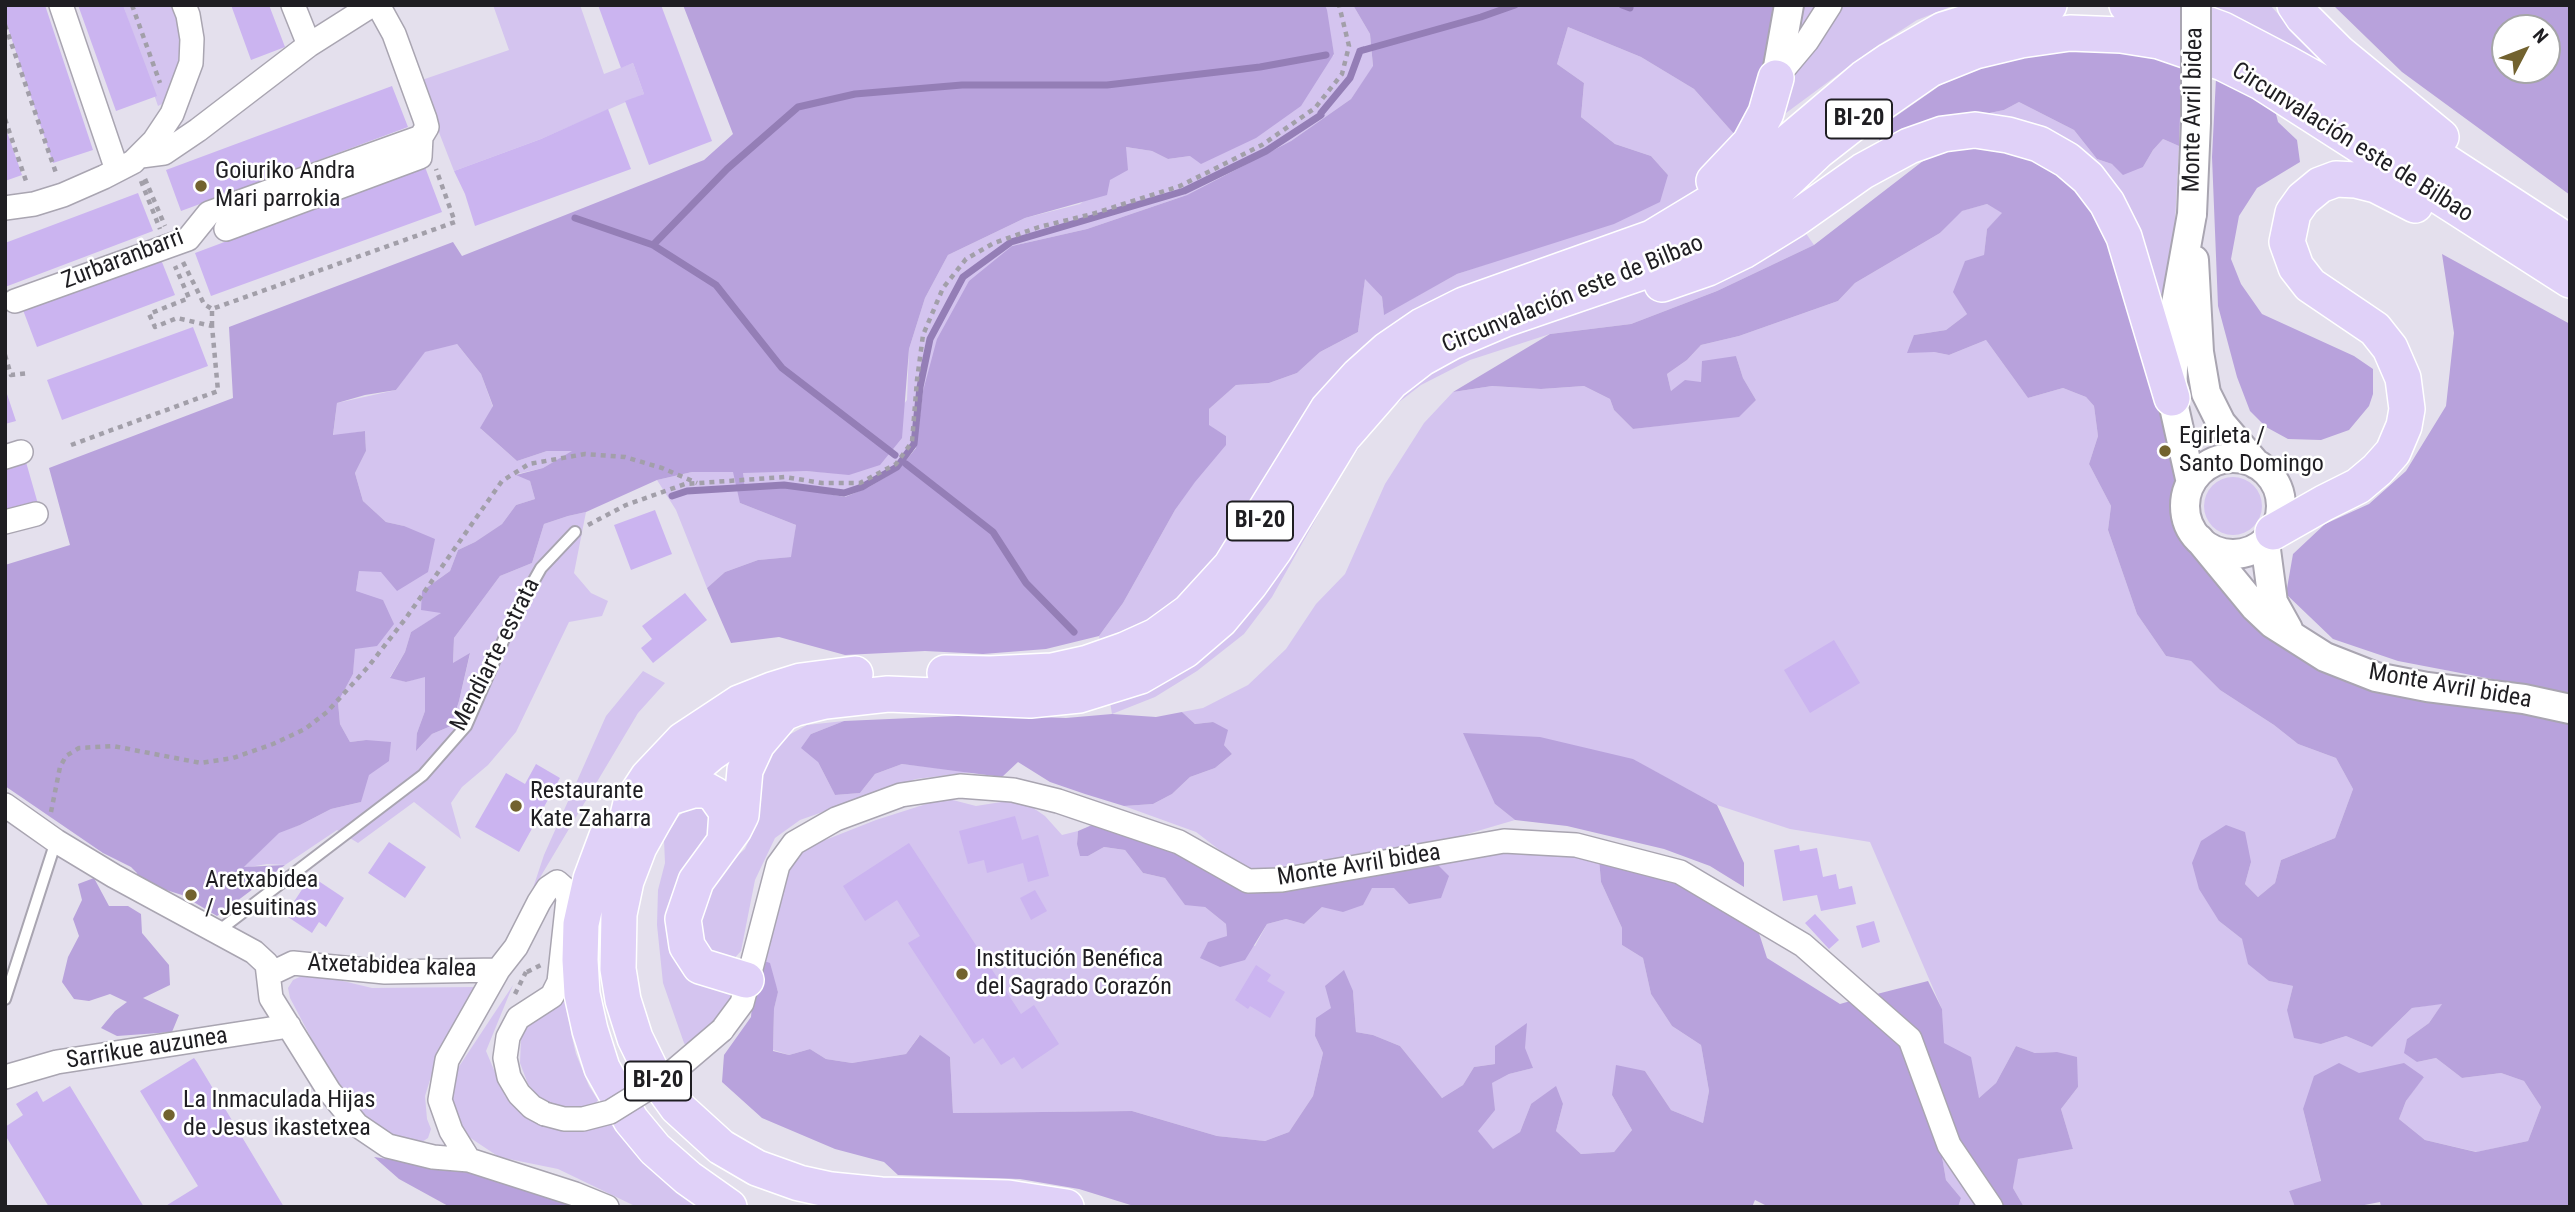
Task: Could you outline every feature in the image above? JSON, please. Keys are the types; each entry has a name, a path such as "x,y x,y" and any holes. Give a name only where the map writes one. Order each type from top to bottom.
{"main road":[{"name":"Circunvalación este de Bilbao","path":"799,1207 748,1189 690,1151 654,1113 634,1084 616,1050 603,1013 594,947 609,863 625,828 631,803 648,777 683,740 739,703 801,681 865,673 989,674 1052,671 1088,663 1156,636 1189,612 1231,566 1328,409 1358,376 1387,350 1422,326 1464,305 1652,238 1733,189 1864,78 1943,30 1995,14 2049,5"},
{"name":"Circunvalación este de Bilbao","path":"2127,5 2198,21 2223,30 2288,64 2333,89 2570,241"},
{"path":"2295,5 2303,17 2339,53 2570,241"},
{"name":"Circunvalación este de Bilbao","path":"1066,1207 1008,1198 881,1195 831,1190 799,1183 757,1168 721,1147 677,1107 651,1071 635,1038 622,1000 617,936 626,881 639,847 667,797 689,772 710,754 733,738 796,708 825,701 888,694 1030,700 1079,695 1140,676 1185,650 1220,620 1275,549 1343,436 1391,382 1422,358 1451,342 1505,319 1639,273 1721,234 1762,204 1818,151 1930,69 1986,48 2070,33 2121,35 2159,41 2223,63 2261,82 2570,280"},
{"path":"1606,256 1690,202 1751,143 1766,113 1776,78"},
{"path":"1591,291 1623,296 1708,268 1753,244 1863,171 1909,146 1943,134 1975,130 2008,135 2039,144 2067,160 2088,178 2107,203 2124,237 2172,398"},
{"path":"2269,537 2324,503 2358,486 2377,470 2393,452 2404,426 2407,409 2403,378 2390,348 2375,329 2310,285 2290,255 2287,242 2293,213 2303,199 2320,185 2336,179 2356,180 2376,184 2398,194 2570,299"},
{"path":"2533,274 2570,288"},
{"path":"746,980 700,966 692,956 684,934 686,908 696,881 741,815 746,770 757,744 781,715"},
{"path":"667,797 693,790 706,790 746,770"},
{"path":"706,790 727,812 725,840"},
{"path":"631,803 614,817 591,879 581,924 582,994 590,1030 602,1068 631,1120 655,1149 688,1178 729,1207"}],"street":[{"path":"61,5 130,162"},
{"path":"130,162 154,141 172,114 191,63 192,39 184,5"},
{"path":"293,5 309,45"},
{"path":"5,208 34,204 63,195 130,162 164,153 309,45 372,5"},
{"path":"226,229 420,157 422,135 427,127 425,119 394,34 378,5"},
{"path":"1787,19 1797,29 1822,5"},
{"path":"1776,78 1807,41 1830,5"},
{"name":"Monte Avril bidea","path":"2196,5 2196,123 2192,214 2199,352 2206,393 2221,423 2256,464"},
{"path":"1776,78 1787,19"},
{"name":"Zurbaranbarri","path":"15,301 188,239 209,213 422,135"},
{"name":"Monte Avril bidea","path":"2191,482 2172,398 2175,309 2192,214"},
{"path":"2232,458 2256,464 2266,472 2279,494 2279,520 2269,537 2244,553 2232,554 2208,547 2199,539 2187,518 2185,506 2191,482 2208,465 2220,460 2232,458"},
{"path":"5,522 36,514"},
{"name":"Monte Avril bidea","path":"2269,537 2273,602 2280,618 2296,639"},
{"name":"Monte Avril bidea","path":"2199,539 2255,607 2273,624 2325,657 2376,677 2427,687 2524,699 2570,709"},
{"name":"Monte Avril bidea","path":"498,970 516,947 543,895 557,882 565,889 568,899 559,982 552,996 518,1018 508,1037 505,1058 509,1077 538,1111 565,1119 583,1119 610,1112 668,1076 722,1030 742,1003 778,865 794,843 836,819 901,795 960,786 1013,790 1058,801 1179,842 1248,881 1282,880 1504,841 1525,840 1576,845 1680,872 1803,945 1910,1039 1950,1144 1990,1207"},
{"path":"5,805 53,839 114,876 254,952 267,964 271,998 330,1091 357,1125 388,1146 433,1157 469,1160 607,1207"},
{"name":"Atxetabidea kalea","path":"270,974 293,964 385,972 498,970"},
{"path":"469,1160 451,1132 440,1100 447,1060 498,970"},
{"name":"Sarrikue auzunea","path":"5,1077 58,1062 289,1026"}],"lane":[{"name":"Mendiarte estrata","path":"218,932 423,775 466,726 514,616 541,568 575,532"},
{"path":"5,999 53,839"}],"path":[{"path":"132,5 172,114"},
{"path":"575,532 626,505 685,484 785,477 822,483 860,482 896,464 912,442 916,380 923,335 943,288 966,259 994,243 1039,227 1180,186 1262,145 1315,108 1342,74 1349,46 1339,5"},
{"path":"5,25 63,195"},
{"path":"5,119 34,204"},
{"path":"71,445 218,391 212,309 455,222 422,135"},
{"path":"130,162 189,298 149,314 155,327 177,318 212,327"},
{"path":"5,355 11,375 30,373"},
{"path":"53,839 51,802 57,775 66,756 79,748 113,746 201,763 233,758 273,744 305,729 327,712 368,667 406,618 502,481 529,464 585,454 625,457 662,468 697,483"},
{"path":"498,970 527,972 538,967"},
{"path":"512,1000 527,972"}],"shaded area":[{"path":"123,5 171,5 181,22 182,71 168,101 158,106"},
{"path":"493,5 580,5 604,74 633,63 644,94 541,139 454,171 419,81 509,50"},
{"path":"683,5 1325,5 1327,10 1334,54 1301,106 1256,138 1201,164 1190,156 1168,159 1152,151 1126,147 1128,170 1110,180 1107,195 1025,218 948,255 925,298 909,349 902,438 880,465 849,475 806,471 743,473 745,490 791,487 845,497 869,487 899,469 916,448 923,391 937,339 969,281 1012,246 1087,229 1187,195 1291,141 1351,99 1373,66 1370,34 1353,5 1774,5 1774,53 1743,144 1694,89 1641,57 1568,27 1557,64 1584,83 1581,117 1615,144 1651,156 1668,175 1660,202 1614,224 1457,274 1384,315 1382,297 1365,279 1358,332 1320,352 1297,373 1269,383 1236,385 1209,409 1209,425 1226,436 1226,445 1175,510 1123,603 1099,636 1046,649 983,654 925,651 845,655 779,637 731,643 707,588 725,572 758,560 791,557 796,525 740,503 733,472 692,472 657,480 586,512 544,524 532,563 500,576 454,638 453,663 470,653 451,726 432,734 416,751 417,733 425,711 425,677 406,682 390,678 405,652 411,632 441,613 421,610 422,591 450,571 458,550 502,524 516,505 535,499 530,481 516,475 543,468 572,451 547,451 517,461 480,428 493,406 481,374 457,344 425,352 396,390 337,403 333,435 365,431 366,451 355,473 363,501 386,522 404,526 435,539 428,572 397,591 381,572 359,571 356,591 383,600 394,624 377,646 355,649 353,674 338,702 340,724 350,742 391,742 389,761 369,775 361,802 331,809 279,833 244,867 285,865 217,916 182,895 138,881 137,873 131,867 103,853 5,786 5,565 70,545 49,468 233,398 229,327 453,242 462,256 704,160 733,134"},
{"path":"1325,5 1353,5 1370,34 1373,67 1351,99 1291,141 1187,195 1087,229 1012,246 923,391 916,447 899,469 869,487 845,497 791,487 740,503 796,525 792,557 758,560 725,572 707,588 676,510 657,480 692,472 806,471 849,474 907,400 909,349 925,298 948,255 1025,218 1080,204 1110,180 1126,147 1152,151 1168,159 1190,156 1334,55"},
{"path":"1774,5 1955,5 1917,20 1874,48 1744,144 1814,245 1717,291 1631,324 1550,334 1470,360 1421,385 1390,409 1365,439 1340,476 1272,597 1244,634 1197,671 1155,697 1112,714 1099,636 1123,603 1175,510 1226,436 1209,426 1209,409 1236,385 1269,383 1297,373 1320,352 1358,332 1365,278 1382,297 1384,314 1457,274 1507,257 1668,175 1651,156 1615,144 1581,117 1584,83 1557,64 1568,27 1641,57 1694,89 1743,144 1774,53"},
{"path":"2270,5 2304,43 2357,89 2214,7"},
{"path":"2333,5 2570,5 2570,195 2402,72"},
{"path":"2060,43 2182,61 2179,146 2163,139 2143,167 2123,175 2112,164 2097,159 2074,130 2019,102 2004,110 1965,118 1879,143 1879,128 1945,82"},
{"path":"2216,78 2274,106 2278,122 2297,140 2300,162 2257,188 2239,216 2231,259 2241,284 2262,314 2354,356 2373,369 2373,394 2369,406 2349,430 2321,440 2288,439 2266,427 2250,411 2237,377 2218,306 2212,157"},
{"path":"2019,102 2074,130 2097,159 2112,164 2143,167 2163,139 2179,146 2174,240 2161,325 2148,253 2137,228 1965,118 2004,110"},
{"path":"1988,143 2048,157 2103,213 2180,476 2176,494 2178,518 2187,540 2310,658 2570,717 2570,1207 2381,1207 2380,1202 2354,1207 2295,1207 2289,1191 2321,1181 2303,1109 2314,1076 2339,1063 2359,1073 2404,1063 2424,1077 2406,1101 2399,1119 2425,1140 2476,1152 2528,1141 2541,1107 2524,1081 2501,1073 2462,1078 2436,1058 2417,1062 2404,1053 2407,1039 2429,1023 2442,1004 2412,1008 2372,1047 2346,1036 2321,1044 2294,1038 2287,1010 2293,986 2269,981 2248,964 2242,939 2219,921 2199,889 2192,863 2201,841 2226,825 2245,832 2251,862 2245,884 2258,897 2275,883 2281,860 2335,838 2353,789 2336,758 2298,744 2220,690 2191,661 2166,656 2137,614 2108,530 2111,506 2089,464 2098,436 2094,406 2086,397 2063,388 2028,398 1986,340 1949,355 1934,352 1907,353 1914,335 1946,330 1967,314 1953,292 1965,261 1984,255 1987,229 2002,213 1987,204 1962,211 1940,233 1855,283 1838,301 1739,336 1701,345 1687,360 1667,374 1671,391 1685,380 1701,382 1702,361 1736,356 1743,378 1756,400 1739,417 1633,429 1614,410 1610,399 1584,386 1541,389 1492,386 1453,392 1550,334 1631,324 1717,291 1814,245 1923,161 1955,146"},
{"path":"1987,204 2003,213 1987,229 1984,256 1965,262 1954,292 1967,314 1946,330 1914,335 1934,352 1949,355 1986,340 2028,398 2063,388 2086,397 2094,406 2098,436 2089,464 2111,506 2108,530 2137,614 2166,656 2191,661 2220,690 2298,744 2336,758 2353,789 2335,838 2281,860 2275,883 2258,897 2245,884 2251,862 2219,921 2242,939 2269,981 2293,986 2287,1010 2321,1044 2346,1036 2372,1047 2412,1008 2443,1003 2429,1023 2407,1039 2417,1062 2436,1058 2462,1078 2501,1073 2524,1081 2541,1107 2528,1141 2477,1152 2425,1140 2399,1119 2406,1101 2424,1076 2303,1109 2321,1182 2289,1191 2295,1207 2024,1207 2013,1188 2017,1159 2073,1149 2061,1109 2078,1087 2057,1052 2035,1053 2016,1046 1996,1083 1979,1098 1943,1043 1942,1009 1870,842 1790,829 1717,805 1632,759 1495,804 1515,820 1423,847 1273,873 1247,871 1196,832 1124,806 1153,804 1172,794 1190,777 1215,768 1232,754 1224,745 1213,722 1195,724 1182,712 1203,708 1248,685 1286,649 1316,604 1345,574 1385,484 1424,423 1453,392 1492,386 1541,389 1584,386 1610,399 1614,410 1633,429 1681,423 1756,400 1743,378 1736,356 1701,382 1671,391 1667,374 1687,360 1701,345 1739,336 1838,301 1855,283 1940,233 1961,211"},
{"path":"2442,254 2570,324 2570,694 2398,661 2333,639 2286,594 2293,554 2325,524 2369,504 2406,471 2446,406 2454,333"},
{"path":"456,343 481,374 493,407 481,429 517,461 547,451 573,451 543,468 517,474 530,481 535,499 516,505 502,524 458,550 450,571 422,591 442,613 411,632 405,652 390,677 406,682 425,676 425,711 417,733 417,750 432,734 451,726 470,654 453,664 454,638 500,576 532,563 544,524 586,512 574,573 591,593 608,601 602,616 569,622 516,732 488,765 462,787 451,803 461,839 414,802 358,843 337,830 285,865 267,864 243,868 279,832 331,809 361,802 366,740 350,742 340,724 338,702 353,674 359,571 381,571 404,526 386,522 363,501 355,473 366,451 365,431 333,436 337,403 396,390 424,352"},
{"path":"2227,477 2239,477 2254,485 2262,500 2262,512 2254,527 2239,535 2227,535 2212,527 2204,512 2204,500 2212,485"},
{"path":"643,671 665,683 638,713 532,891 544,855 606,716"},
{"path":"1182,712 1195,724 1213,722 1228,730 1224,745 1232,754 1215,768 1190,777 1172,794 1153,804 1124,806 1085,794 1050,782 1018,762 1002,777 902,764 875,774 860,793 835,795 818,762 801,748 811,734 844,721 980,715 1066,718 1112,714 1156,717"},
{"path":"844,721 811,734 818,762 835,795 860,793 875,774 902,764 973,772 916,779 800,820 775,838 755,880 741,951 730,963 706,960 695,913 723,869 745,849 757,823 762,769 778,741 807,725"},
{"path":"1463,733 1540,737 1633,759 1717,805 1744,863 1744,887 1710,866 1664,849 1567,826 1515,820 1495,804"},
{"path":"945,798 976,806 1020,799 1045,816 1062,835 1078,831 1077,844 1088,856 1104,847 1125,850 1143,873 1165,878 1173,888 1205,907 1226,924 1227,936 1255,946 1267,924 1286,919 1304,924 1322,907 1372,888 1394,888 1436,863 1512,851 1553,852 1599,859 1601,882 1622,928 1622,945 1643,958 1651,994 1672,1026 1701,1045 1709,1091 1703,1123 1671,1110 1645,1071 1612,1095 1632,1130 1614,1152 1581,1154 1556,1131 1563,1104 1531,1104 1520,1132 1493,1150 1477,1132 1491,1083 1509,1074 1533,1068 1495,1064 1474,1067 1463,1085 1442,1098 1400,1046 1373,1035 1356,1032 1353,991 1331,1008 1315,1036 1323,1053 1313,1096 1289,1132 1265,1141 1217,1136 1132,1111 953,1113 950,1057 919,1036 906,1054 852,1063 826,1059 810,1049 789,1055 773,1050 774,1009 778,991 764,961 786,873 793,861 810,846 876,820"},
{"path":"693,803 709,805 719,819 678,900 731,994 727,1013 688,1049 663,983 657,925 658,890 665,863 664,840 678,817"},
{"path":"1092,825 1112,828 1128,837 1181,854 1238,889 1258,892 1380,875 1419,864 1436,863 1449,876 1441,898 1409,904 1394,888 1372,888 1363,905 1343,912 1322,907 1304,924 1286,919 1267,924 1245,960 1220,967 1200,958 1208,942 1227,936 1226,924 1205,907 1185,905 1165,878 1143,873 1125,850 1104,847 1088,856 1080,856 1078,831"},
{"path":"1599,859 1654,871 1756,924 1767,958 1840,1004 1854,1000 1903,1043 1940,1145 1946,1180 1961,1198 1958,1207 1769,1207 1755,1200 1752,1207 1137,1207 1079,1189 1020,1179 898,1175 884,1162 835,1149 762,1118 722,1082 724,1055 751,1017 753,993 764,961 770,963 778,992 774,1009 773,1051 789,1055 810,1049 826,1059 852,1063 906,1054 920,1035 950,1057 953,1113 1132,1111 1217,1136 1265,1141 1289,1132 1313,1096 1323,1053 1315,1036 1316,1018 1331,1008 1325,986 1344,970 1353,991 1356,1032 1373,1035 1400,1046 1442,1098 1463,1085 1474,1067 1495,1064 1495,1046 1527,1023 1525,1048 1533,1068 1509,1074 1492,1083 1495,1110 1478,1131 1493,1149 1520,1132 1531,1104 1556,1086 1563,1104 1556,1131 1581,1154 1614,1152 1632,1130 1612,1095 1616,1065 1645,1071 1671,1110 1703,1123 1709,1091 1701,1045 1672,1026 1651,994 1643,958 1622,945 1622,928 1601,882"},
{"path":"94,878 109,906 128,906 141,914 142,933 169,965 170,985 143,998 179,1015 172,1032 117,1036 101,1028 115,1011 127,1002 110,994 89,1001 74,999 62,982 68,957 79,936 73,919 82,900 78,884"},
{"path":"565,967 571,1033 576,1054 598,1100 591,1111 561,1110 542,1102 528,1084 520,1063 525,1020"},
{"path":"306,974 372,988 475,987 437,1057 425,1096 427,1119 431,1129 428,1138 422,1142 407,1142 387,1133 356,1108 327,1068 290,998 288,988 293,980"},
{"path":"1928,981 1942,1009 1944,1043 1971,1057 1979,1098 1996,1083 2016,1046 2035,1053 2057,1052 2077,1057 2078,1087 2061,1109 2073,1149 2018,1159 2013,1188 2024,1207 1999,1207 1873,995"},
{"path":"513,985 486,1051 505,1096 523,1115 547,1124 621,1117 704,1207 637,1207 558,1169 499,1157 469,1137 453,1110 450,1087 458,1068"},
{"path":"1940,1145 1979,1207 1958,1207 1961,1198 1946,1180"},
{"path":"374,1157 503,1178 573,1207 450,1207 399,1179"}],"building":[{"path":"5,5 45,5 93,150 53,163 5,19"},
{"path":"78,5 123,5 157,96 116,111"},
{"path":"231,5 269,5 285,47 251,60"},
{"path":"598,5 661,5 712,141 649,165 625,101 644,94 633,63 621,68"},
{"path":"392,86 408,127 181,211 166,170"},
{"path":"608,109 631,169 475,226 454,171 541,139"},
{"path":"5,126 22,175 5,181"},
{"path":"425,167 442,212 211,296 195,253"},
{"path":"138,193 153,231 5,287 5,243"},
{"path":"160,257 175,295 37,347 23,310"},
{"path":"193,327 208,366 62,420 47,380"},
{"path":"5,388 16,421 5,424"},
{"path":"24,455 38,504 5,514 5,461"},
{"path":"655,510 672,554 631,570 614,525"},
{"path":"685,593 707,620 653,663 641,648 652,639 642,626"},
{"path":"1834,640 1860,683 1810,713 1784,670"},
{"name":"Restaurante Kate Zaharra","path":"536,764 560,778 519,852 475,827 506,773 525,784"},
{"path":"1015,816 1022,840 1038,835 1049,876 1028,882 1023,863 987,873 984,860 968,864 959,831"},
{"path":"389,842 426,867 405,898 368,873"},
{"name":"Institución Benéfica del Sagrado Corazón","path":"909,843 1021,1014 1034,1005 1059,1044 1022,1069 1014,1057 1001,1065 983,1038 974,1044 908,943 920,936 897,900 865,921 843,886"},
{"path":"1799,845 1800,851 1817,848 1823,877 1836,874 1839,889 1852,886 1856,904 1821,911 1817,895 1783,901 1774,850"},
{"path":"311,876 344,898 326,927 319,922 312,933 285,915"},
{"path":"1035,890 1047,911 1031,920 1020,898"},
{"path":"1815,914 1839,940 1829,949 1805,923"},
{"path":"1874,921 1880,942 1862,948 1856,926"},
{"path":"1256,965 1271,975 1267,981 1285,992 1270,1018 1235,1000"},
{"path":"194,1058 284,1207 164,1207 198,1186 140,1091"},
{"path":"70,1086 144,1207 49,1207 5,1135 5,1127 23,1115 16,1104 37,1091 43,1102"}],"waterway":[{"path":"1360,51 1515,5"},
{"path":"1622,5 1630,8"},
{"path":"1321,113 1350,78 1360,51 1363,50"},
{"path":"653,245 727,169 798,107 855,94 962,85 1107,85 1260,67 1326,55"},
{"path":"672,496 687,491 784,485 844,493 862,487 897,467 914,444 920,387 930,339 963,277 1011,242 1184,191 1266,151 1321,115"},
{"path":"575,218 653,245 716,285 782,368 895,455"},
{"path":"906,464 993,532 1026,583 1074,632"}],"place":[{"name":"Goiuriko Andra Mari parrokia","path":"201,186"},
{"name":"Egirleta / Santo Domingo","path":"2165,451"},
{"name":"Restaurante Kate Zaharra","path":"516,806"},
{"name":"Aretxabidea / Jesuitinas","path":"191,895"},
{"name":"Institución Benéfica del Sagrado Corazón","path":"962,974"},
{"name":"La Inmaculada Hijas de Jesus ikastetxea","path":"169,1115"}]}
